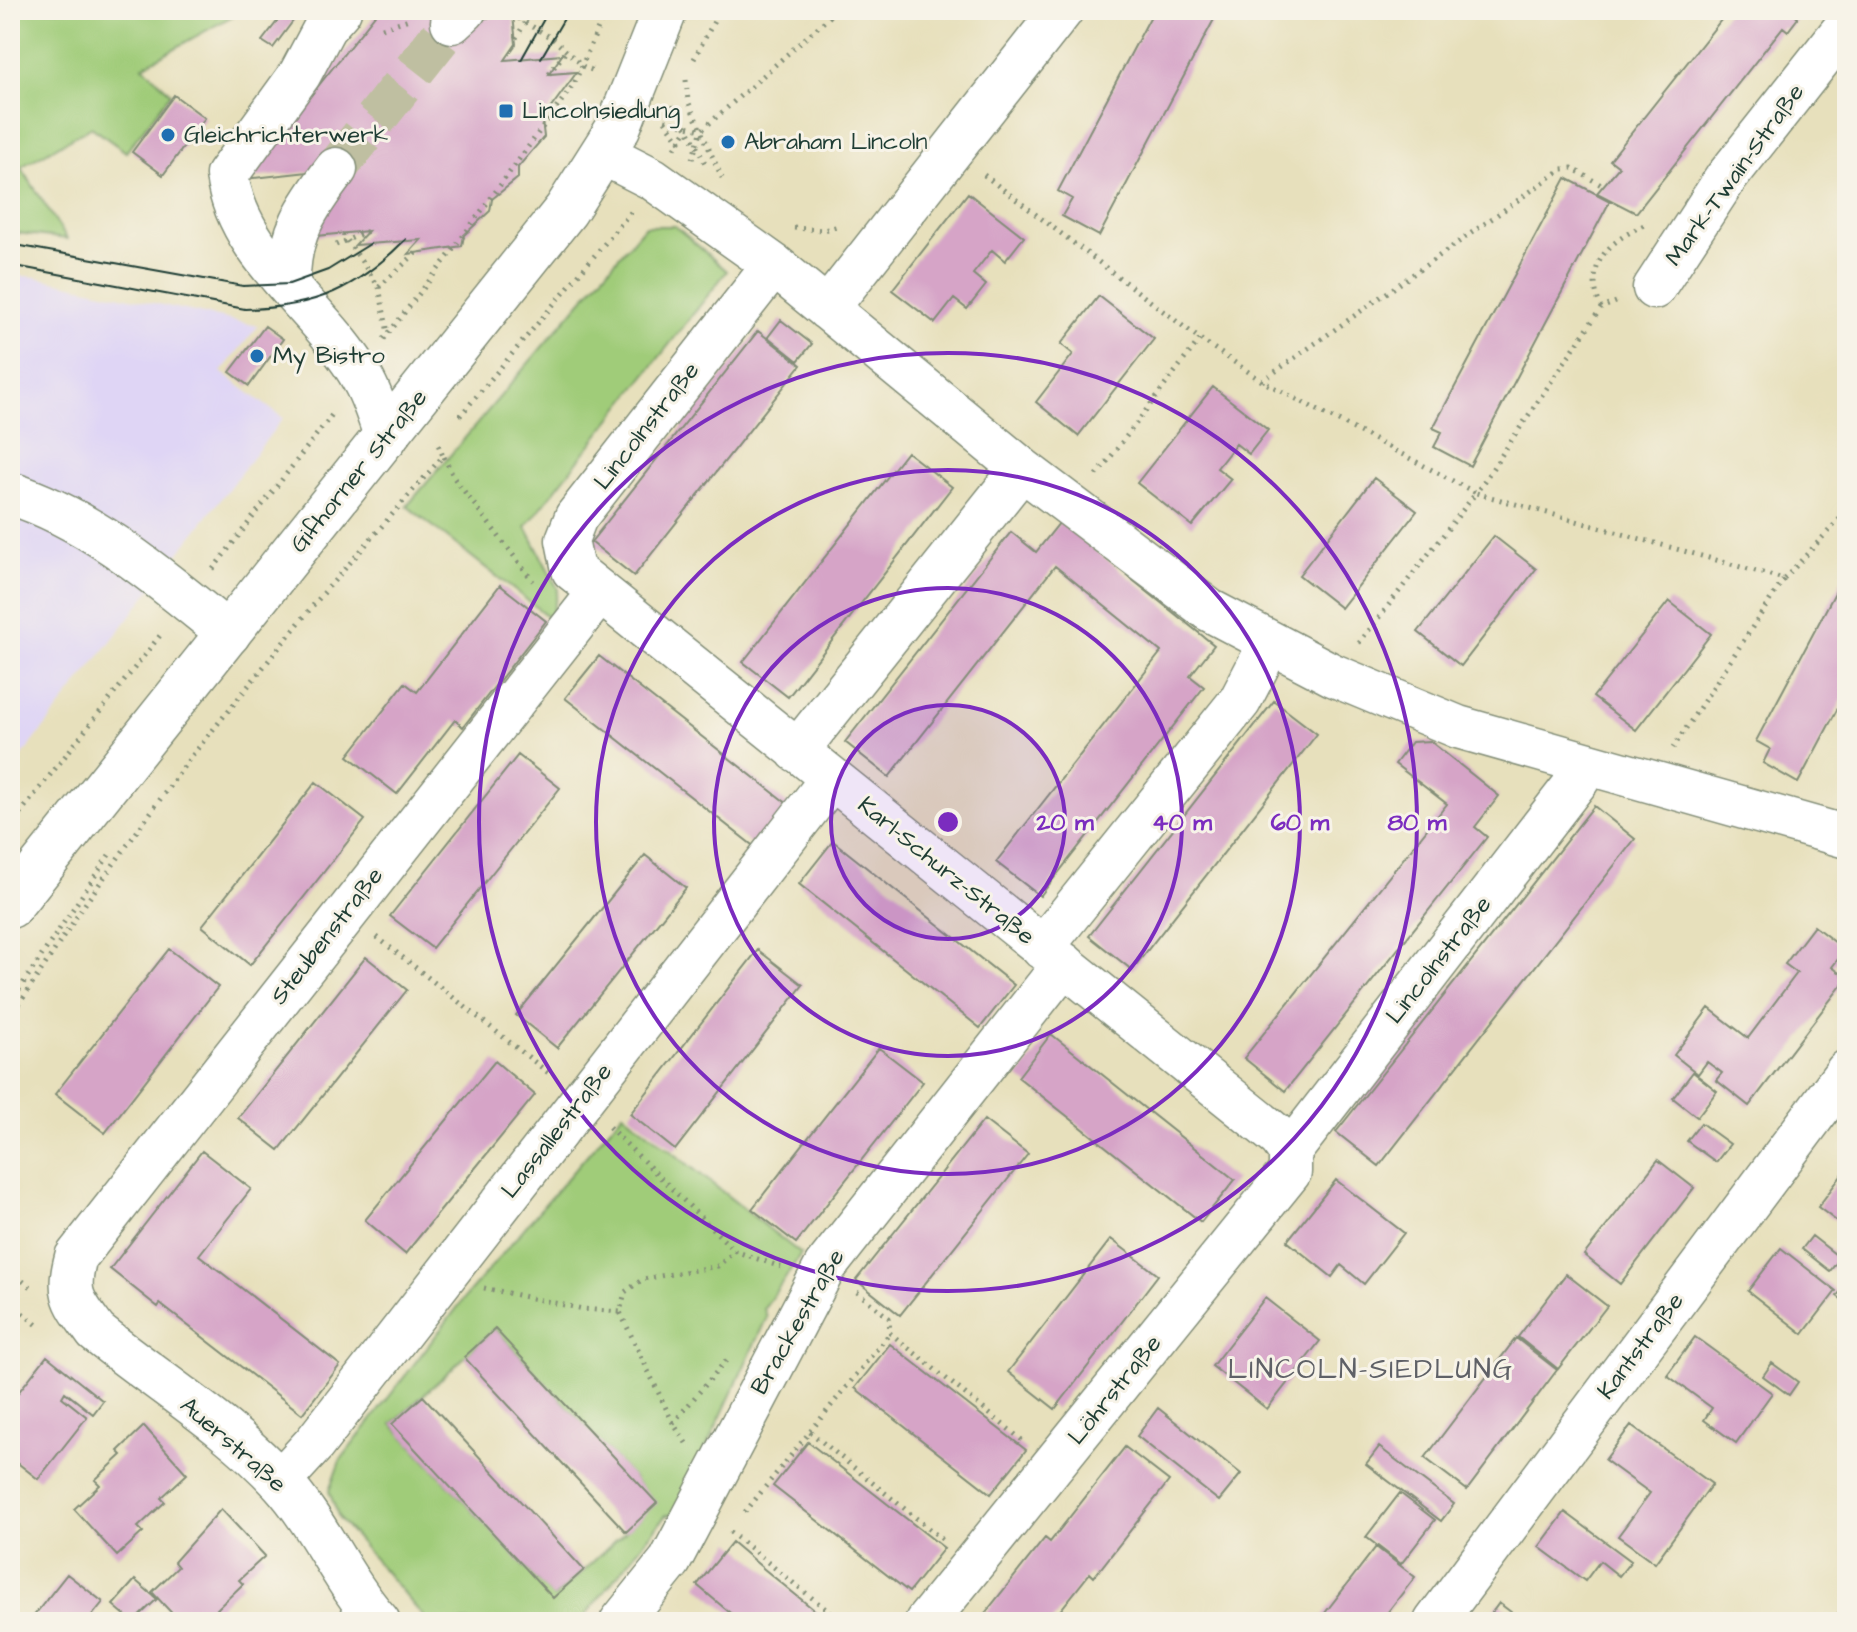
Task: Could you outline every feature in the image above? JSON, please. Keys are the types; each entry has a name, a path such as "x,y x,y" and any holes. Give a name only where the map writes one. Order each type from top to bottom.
{"main road":[{"name":"Gifhorner Straße","path":"10,906 566,210 604,154 637,87 665,10"}],"street":[{"path":"340,10 325,27 300,74 227,175 231,200 240,219 363,379 386,438"},
{"path":"827,309 1062,10"},
{"name":"Mark-Twain-Straße","path":"1654,288 1726,178 1847,25"},
{"path":"604,154 777,245 827,309 1022,469 1168,582 1270,643 1333,675 1458,727 1847,837"},
{"path":"289,284 288,254 306,207 336,169"},
{"name":"Lincolnstraße","path":"598,594 573,570 567,540 576,517 777,245"},
{"path":"797,751 1022,469"},
{"path":"10,493 54,508 106,539 229,634"},
{"name":"Karl-Schurz-Straße","path":"598,594 1280,1138 1290,1152"},
{"name":"Steubenstraße","path":"69,1285 76,1257 598,594"},
{"path":"1053,956 1240,701 1270,643"},
{"name":"Lincolnstraße","path":"1290,1152 1578,780 1585,765"},
{"name":"Lassallestraße","path":"280,1481 314,1444 832,778"},
{"name":"Brackestraße","path":"621,1622 670,1561 825,1267 1053,956"},
{"name":"Kantstraße","path":"1435,1622 1847,1071"},
{"name":"Löhrstraße","path":"926,1622 1290,1172 1290,1152"},
{"name":"Auerstraße","path":"69,1285 78,1308 96,1332 238,1443 280,1481 319,1528 361,1615"}],"path":[{"path":"505,10 567,50 584,67"},
{"path":"354,368 388,334 551,118 584,67 606,10"},
{"path":"720,10 684,86 722,179 731,188"},
{"path":"702,130 665,120 692,160 702,130 837,10"},
{"path":"516,38 525,23"},
{"path":"549,74 567,50"},
{"path":"668,104 686,126"},
{"path":"1262,381 1562,169 1572,168 1603,186"},
{"path":"977,170 1200,339 1262,381 1476,493 1784,579"},
{"path":"457,419 630,213"},
{"path":"777,245 814,230 845,225"},
{"path":"348,241 368,231"},
{"path":"343,234 379,287 388,334"},
{"path":"379,287 416,253"},
{"path":"1333,675 1476,493 1601,308 1654,288"},
{"path":"1072,507 1200,339"},
{"path":"447,430 437,442 463,491 518,566 542,590"},
{"path":"10,1018 85,904 187,762 315,603 443,456"},
{"path":"1649,783 1784,579 1847,511"},
{"path":"346,913 582,1099 735,1251 794,1271"},
{"path":"673,1423 620,1312 625,1292 643,1279 718,1266 735,1251"},
{"path":"447,1271 466,1284 583,1309 620,1312"},
{"path":"721,1542 890,1333 889,1318 852,1287"},
{"path":"10,1303 42,1329"},
{"path":"890,1333 1054,1466"},
{"path":"810,1432 971,1564"},
{"path":"729,1532 842,1622"},
{"path":"1834,1622 1847,1604"}],"shaded area":[{"path":"10,275 35,277 258,326 221,372 283,418 10,772"}],"green space":[{"path":"10,10 243,10 143,66 171,93 126,152 91,127 21,167 67,239 10,232"},
{"path":"645,226 675,226 727,271 526,527 558,589 551,619 407,506"},
{"path":"623,1113 801,1254 764,1309 767,1317 675,1515 666,1515 580,1622 428,1622 339,1518 329,1491 340,1461 467,1295","holes":["495,1329 656,1503 554,1598 392,1424"]}],"building":[{"path":"286,10 299,13 273,48 262,41"},
{"path":"379,10 448,10 452,22 513,15 516,44 505,60 562,55 549,74 577,72 542,120 544,137 518,167 518,178 492,199 490,211 464,235 462,246 408,254 421,240 355,245 368,231 305,237 353,167 244,179"},
{"path":"1154,10 1219,10 1099,236 1062,216 1072,199 1058,191"},
{"path":"1729,10 1789,10 1798,18 1788,31 1783,27 1636,213 1597,193 1619,167 1610,160"},
{"name":"Gleichrichterwerk","path":"174,95 205,118 163,175 132,152"},
{"path":"1566,178 1610,201 1470,466 1434,447 1442,432 1433,428"},
{"path":"968,193 1024,237 1005,261 992,250 973,274 986,285 967,309 954,299 935,323 892,290"},
{"path":"1099,296 1154,339 1078,436 1036,402 1073,354 1061,344"},
{"path":"781,320 812,344 798,361 768,337"},
{"name":"My Bistro","path":"265,326 283,339 249,386 230,372"},
{"path":"758,331 801,365 634,576 591,542"},
{"path":"10,362 20,370 10,384"},
{"path":"1213,387 1268,430 1249,454 1236,444 1217,468 1231,479 1192,526 1137,483"},
{"path":"907,452 952,487 788,697 743,662"},
{"path":"1374,478 1417,511 1341,608 1299,575"},
{"path":"1060,522 1214,645 1190,676 1204,687 1040,896 996,862 1161,652 1055,566 889,777 845,742 1011,532 1036,552"},
{"path":"1494,536 1536,569 1461,666 1418,632"},
{"path":"1847,570 1847,691 1798,783 1763,763 1770,749 1756,741"},
{"path":"500,585 546,621 463,727 455,720 397,794 348,756 405,683 417,692"},
{"path":"1669,601 1711,634 1636,730 1593,697"},
{"path":"599,656 789,805 756,848 565,698"},
{"path":"1274,701 1317,734 1132,970 1089,936"},
{"path":"1430,741 1499,796 1475,827 1487,837 1285,1091 1244,1058 1447,804 1395,764 1412,742"},
{"path":"518,755 560,788 432,948 390,916"},
{"path":"316,782 365,820 250,965 202,926"},
{"path":"1594,806 1635,839 1379,1166 1336,1132"},
{"path":"833,841 1014,985 980,1028 799,884"},
{"path":"645,855 686,888 557,1048 516,1015"},
{"path":"1814,926 1845,950 1832,967 1847,978 1749,1106 1716,1080 1722,1073 1707,1062 1698,1074 1674,1055 1709,1008 1748,1038 1797,973 1785,964"},
{"path":"169,949 218,987 105,1133 55,1094"},
{"path":"758,950 803,985 675,1150 630,1114"},
{"path":"366,957 407,990 279,1150 238,1118"},
{"path":"1051,1034 1235,1180 1201,1222 1018,1077"},
{"path":"879,1048 923,1082 796,1243 752,1209"},
{"path":"495,1061 535,1095 405,1254 365,1220"},
{"path":"1693,1072 1717,1091 1697,1117 1673,1098"},
{"path":"984,1120 1028,1154 900,1315 856,1280"},
{"path":"1701,1123 1730,1144 1716,1162 1687,1141"},
{"path":"202,1151 251,1189 199,1255 340,1365 302,1414 110,1269"},
{"path":"1658,1160 1694,1188 1620,1284 1584,1255"},
{"path":"1847,1168 1847,1229 1818,1207"},
{"path":"1336,1180 1404,1233 1364,1284 1341,1265 1332,1277 1287,1241"},
{"path":"1812,1236 1840,1258 1830,1271 1802,1249"},
{"path":"1111,1239 1158,1275 1055,1409 1008,1372"},
{"path":"1781,1248 1836,1291 1803,1334 1748,1291"},
{"path":"1566,1274 1607,1306 1558,1369 1518,1337"},
{"path":"1847,1283 1847,1303 1837,1296"},
{"path":"1265,1298 1320,1341 1267,1409 1212,1366"},
{"path":"495,1329 657,1503 626,1532 464,1357"},
{"path":"1695,1337 1772,1393 1736,1443 1704,1420 1712,1408 1667,1375"},
{"path":"1516,1338 1557,1370 1467,1490 1425,1458"},
{"path":"890,1344 1026,1450 991,1494 855,1388"},
{"path":"47,1356 103,1401 93,1414 65,1392 62,1397 87,1417 38,1479 10,1457 10,1403"},
{"path":"1772,1363 1798,1382 1789,1395 1763,1376"},
{"path":"423,1396 584,1570 553,1598 392,1424"},
{"path":"1158,1408 1241,1474 1219,1501 1137,1436"},
{"path":"1631,1425 1712,1484 1655,1563 1618,1536 1650,1493 1605,1460"},
{"path":"144,1426 187,1474 161,1498 165,1502 138,1527 143,1532 117,1556 74,1509 100,1485 95,1480 122,1455 118,1451"},
{"path":"808,1442 944,1548 909,1592 773,1486"},
{"path":"1125,1447 1169,1481 1094,1577 1090,1573 1051,1622 978,1622 1045,1538 1050,1542"},
{"path":"1379,1447 1454,1504 1441,1521 1366,1464"},
{"path":"1400,1493 1435,1520 1401,1564 1366,1537"},
{"path":"221,1509 265,1556 239,1580 243,1584 217,1609 222,1614 213,1622 180,1622 152,1592 178,1567 174,1562"},
{"path":"1565,1512 1631,1561 1619,1576 1600,1561 1585,1581 1539,1547"},
{"path":"732,1542 829,1622 742,1622 729,1612 697,1585"},
{"path":"1376,1547 1415,1577 1380,1622 1318,1622"},
{"path":"67,1574 103,1602 87,1622 29,1622"},
{"path":"135,1580 157,1599 133,1622 113,1605"},
{"path":"1499,1603 1524,1622 1485,1622"}],"tunnel":[{"path":"336,169 452,22"}],"tram line":[{"path":"521,60 549,10"},
{"path":"541,58 569,10"},
{"path":"10,265 245,309 270,308 293,305 334,292 370,270 406,239"},
{"path":"10,244 243,286 289,284 328,270 370,244"}],"place":[{"name":"Lincolnsiedlung","path":"506,111"},
{"name":"Gleichrichterwerk","path":"168,135"},
{"name":"Abraham Lincoln","path":"728,142"},
{"name":"My Bistro","path":"257,356"}],"district":[{"name":"LINCOLN-SIEDLUNG","path":"1371,1369"}]}
